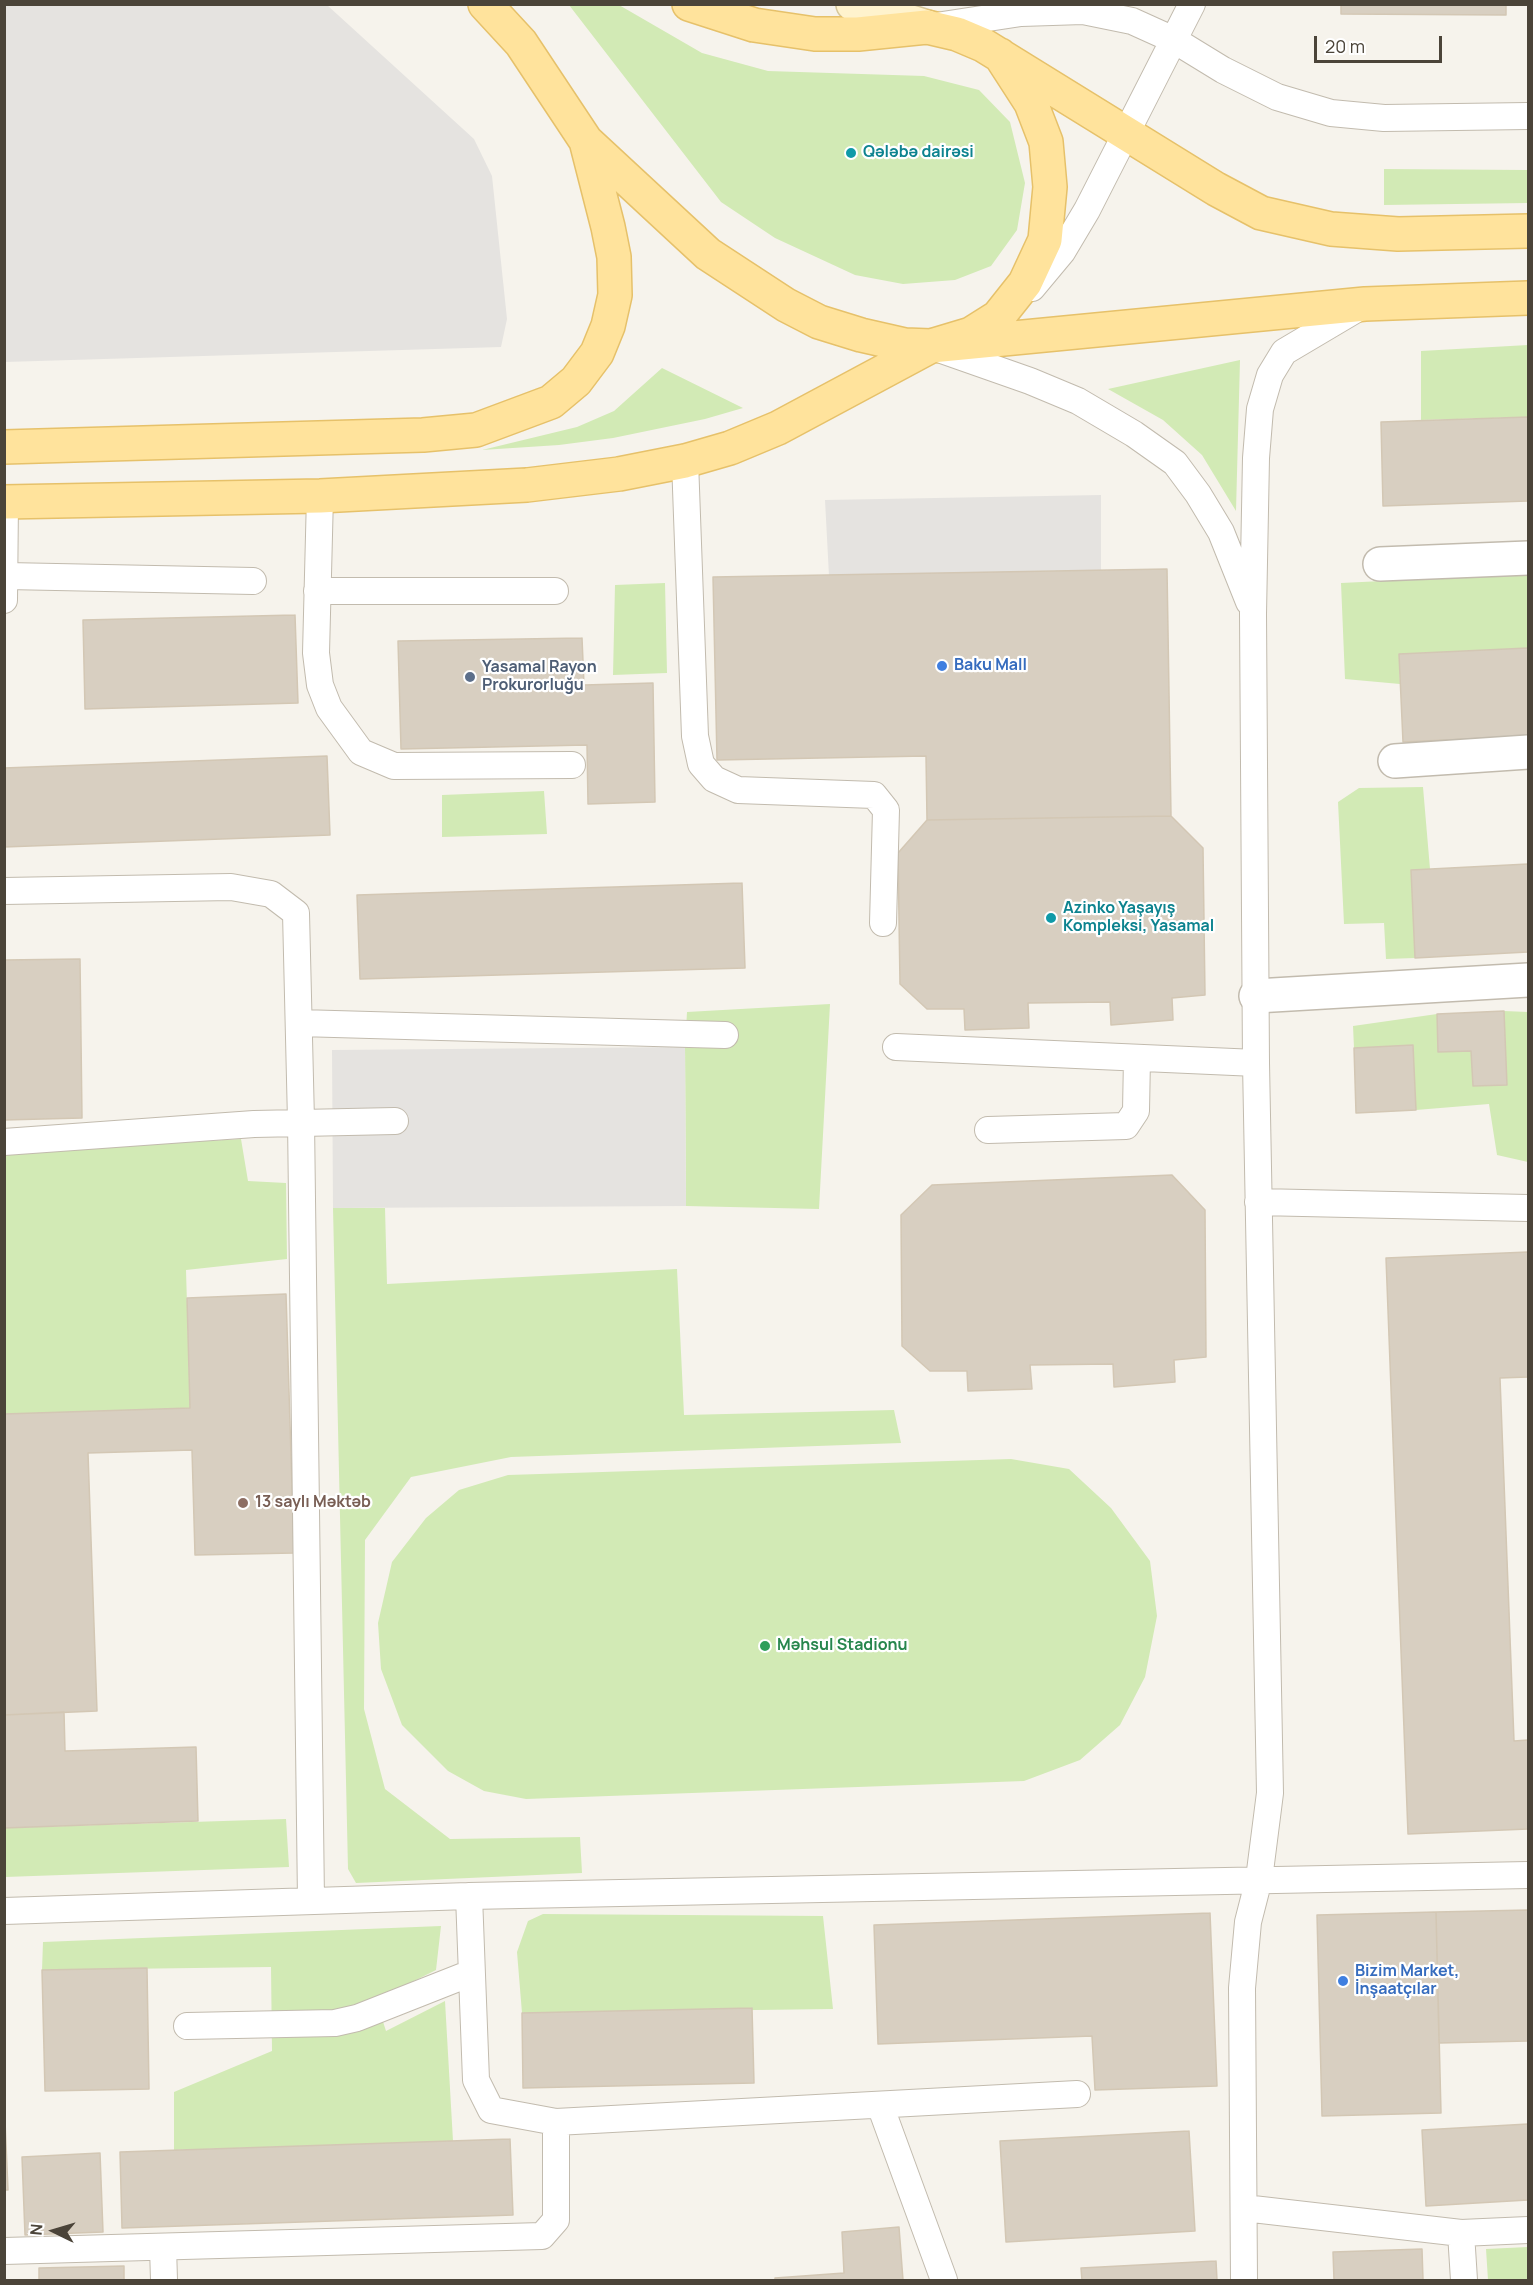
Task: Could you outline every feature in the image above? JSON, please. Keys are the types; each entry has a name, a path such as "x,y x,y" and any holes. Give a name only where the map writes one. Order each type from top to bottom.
{"main road":[{"path":"485,4 521,43 586,141 708,254 786,305 819,322 861,335 905,345 931,346 1365,303 1528,298"},
{"path":"690,4 754,25 815,34 858,34 927,27"},
{"path":"853,4 957,34 1000,55 1206,183 1261,213 1331,229 1398,234 1528,231"},
{"path":"5,502 320,496 527,485 619,474 685,461 730,448 778,428 931,346 971,334 998,317 1025,283 1045,240 1050,187 1046,142 1031,103 1000,55"},
{"path":"4,447 423,435 476,430 551,402 576,381 597,353 608,326 615,295 614,257 586,141"}],"street":[{"path":"1380,564 1528,558"},
{"path":"1395,761 1528,752"},
{"path":"1257,996 1528,980"}],"lane":[{"path":"998,317 1024,297 1062,252 1087,210 1192,4"},
{"path":"927,27 1021,13 1083,10 1132,21 1174,40 1223,70 1277,97 1331,113 1384,118 1528,116"},
{"path":"1244,2280 1242,1988 1248,1922 1259,1879 1270,1793 1256,1063 1253,614 1256,458 1260,409 1270,375 1284,352 1365,303"},
{"path":"931,346 1030,381 1078,401 1134,434 1175,463 1198,494 1221,532 1253,614"},
{"path":"685,461 695,736 701,764 714,779 738,790 874,795 886,810 883,923"},
{"path":"320,496 316,653 320,685 329,708 361,752 394,766 572,765"},
{"path":"5,502 6,588 253,581"},
{"path":"317,591 555,591"},
{"path":"4,891 231,886 271,894 296,913 301,1121 311,1900"},
{"path":"299,1023 725,1035"},
{"path":"896,1047 1256,1063"},
{"path":"988,1130 1126,1126 1136,1111 1137,1058"},
{"path":"4,1142 301,1121 395,1121"},
{"path":"1258,1202 1528,1208"},
{"path":"4,1911 469,1896 1528,1875"},
{"path":"469,1896 476,2080 491,2110 556,2122 1077,2094"},
{"path":"187,2026 335,2023 357,2018 471,1973"},
{"path":"880,2105 944,2280"},
{"path":"4,2251 542,2236 556,2220 556,2122"},
{"path":"1244,2208 1461,2233 1528,2230"},
{"path":"1461,2233 1464,2280"},
{"path":"163,2247 165,2280"}],"green space":[{"name":"Qələbə dairəsi","path":"569,5 619,5 702,53 768,71 924,76 979,90 1010,122 1025,183 1017,230 991,266 955,280 903,284 855,275 775,238 721,202"},
{"path":"1384,169 1528,170 1528,203 1384,205"},
{"path":"1528,345 1528,417 1421,420 1421,351"},
{"path":"1240,360 1236,511 1202,455 1163,420 1108,389"},
{"path":"662,368 743,408 705,419 613,438 559,445 482,450 577,427 614,411"},
{"path":"1528,574 1528,648 1399,654 1400,684 1345,679 1341,583"},
{"path":"665,583 667,673 613,675 615,585"},
{"path":"1423,787 1430,869 1411,871 1415,958 1386,959 1384,923 1344,924 1338,802 1359,788"},
{"path":"544,791 547,834 442,837 442,795"},
{"path":"830,1004 819,1209 686,1206 685,1047 687,1012"},
{"path":"1504,1011 1528,1012 1528,1162 1497,1155 1489,1104 1416,1110 1413,1046 1354,1048 1353,1026 1437,1014 1439,1052 1471,1051 1473,1086 1507,1085"},
{"path":"241,1139 248,1181 286,1183 287,1259 186,1270 190,1408 5,1414 5,1152"},
{"path":"333,1208 385,1208 387,1284 677,1269 684,1415 894,1410 901,1443 511,1457 411,1477 365,1540 364,1709 385,1789 450,1839 580,1837 582,1873 356,1883 348,1869"},
{"name":"Məhsul Stadionu","path":"1011,1459 1069,1469 1111,1508 1150,1561 1157,1616 1145,1677 1120,1725 1080,1760 1024,1781 526,1799 484,1791 448,1771 402,1725 381,1669 378,1623 392,1562 426,1518 459,1490 508,1475"},
{"path":"286,1819 289,1867 5,1877 4,1828"},
{"path":"543,1914 823,1916 833,2009 522,2013 517,1952 528,1921"},
{"path":"441,1926 436,1970 376,2000 386,2031 445,2001 453,2141 174,2150 174,2092 272,2051 271,1967 42,1970 43,1942"},
{"path":"1528,2247 1528,2280 1488,2280 1486,2249"}],"shaded area":[{"path":"4,5 327,5 474,139 492,176 507,319 501,347 5,362"},
{"path":"1101,495 1101,570 829,576 825,500"},
{"path":"685,1047 686,1206 333,1208 332,1050"}],"building":[{"path":"1341,4 1506,4 1506,15 1341,14"},
{"path":"1528,417 1528,501 1383,506 1381,422"},
{"name":"Baku Mall","path":"1167,569 1171,816 927,820 926,756 717,760 713,577"},
{"path":"295,615 298,703 85,709 83,620"},
{"path":"582,638 584,685 653,683 655,802 588,804 587,745 401,749 398,641"},
{"path":"1528,648 1528,736 1403,742 1399,654"},
{"path":"327,756 330,835 4,847 4,768"},
{"name":"Azinko Yaşayış Kompleksi, Yasamal","path":"1171,816 1203,848 1205,995 1172,998 1173,1020 1111,1025 1110,1002 1028,1003 1029,1028 965,1030 964,1009 927,1009 900,984 898,853 927,820"},
{"path":"1528,864 1528,952 1415,958 1411,870"},
{"path":"742,883 745,968 360,979 357,895"},
{"path":"80,959 82,1118 4,1120 4,960"},
{"path":"1504,1011 1507,1085 1473,1086 1471,1051 1438,1052 1437,1014"},
{"path":"1413,1045 1416,1110 1356,1113 1354,1048"},
{"path":"1172,1175 1205,1210 1206,1357 1174,1360 1175,1382 1114,1387 1113,1364 1030,1365 1032,1389 968,1391 967,1371 930,1371 902,1346 901,1215 932,1185"},
{"path":"1528,1252 1528,1377 1500,1378 1514,1741 1528,1740 1528,1829 1408,1834 1386,1258"},
{"name":"13 saylı Məktəb","path":"286,1294 294,1553 195,1555 192,1450 88,1453 97,1711 4,1715 4,1414 190,1408 187,1298"},
{"path":"64,1712 65,1751 196,1747 198,1821 4,1828 4,1715"},
{"path":"1528,1910 1528,2041 1439,2043 1436,1912"},
{"path":"1436,1912 1441,2113 1322,2116 1317,1915"},
{"path":"1210,1913 1217,2086 1095,2090 1092,2036 878,2044 874,1925"},
{"path":"147,1968 149,2089 45,2091 42,1970"},
{"path":"752,2008 754,2083 523,2088 522,2013"},
{"path":"4,2098 8,2190 4,2190"},
{"path":"1528,2124 1528,2200 1426,2206 1422,2130"},
{"path":"1189,2131 1195,2231 1006,2242 1000,2141"},
{"path":"510,2139 513,2215 122,2228 120,2152"},
{"path":"100,2153 103,2232 25,2235 22,2157"},
{"path":"899,2227 903,2280 775,2280 775,2278 844,2273 842,2232"},
{"path":"1422,2249 1423,2280 1334,2280 1333,2252"},
{"path":"1216,2261 1217,2280 1082,2280 1081,2268"},
{"path":"124,2266 124,2280 39,2280 39,2268"}],"place":[{"name":"Qələbə dairəsi","path":"851,153"},
{"name":"Baku Mall","path":"942,666"},
{"name":"Yasamal Rayon Prokurorluğu","path":"470,677"},
{"name":"Azinko Yaşayış Kompleksi, Yasamal","path":"1051,918"},
{"name":"13 saylı Məktəb","path":"243,1503"},
{"name":"Məhsul Stadionu","path":"765,1646"},
{"name":"Bizim Market, İnşaatçılar","path":"1343,1981"}]}
